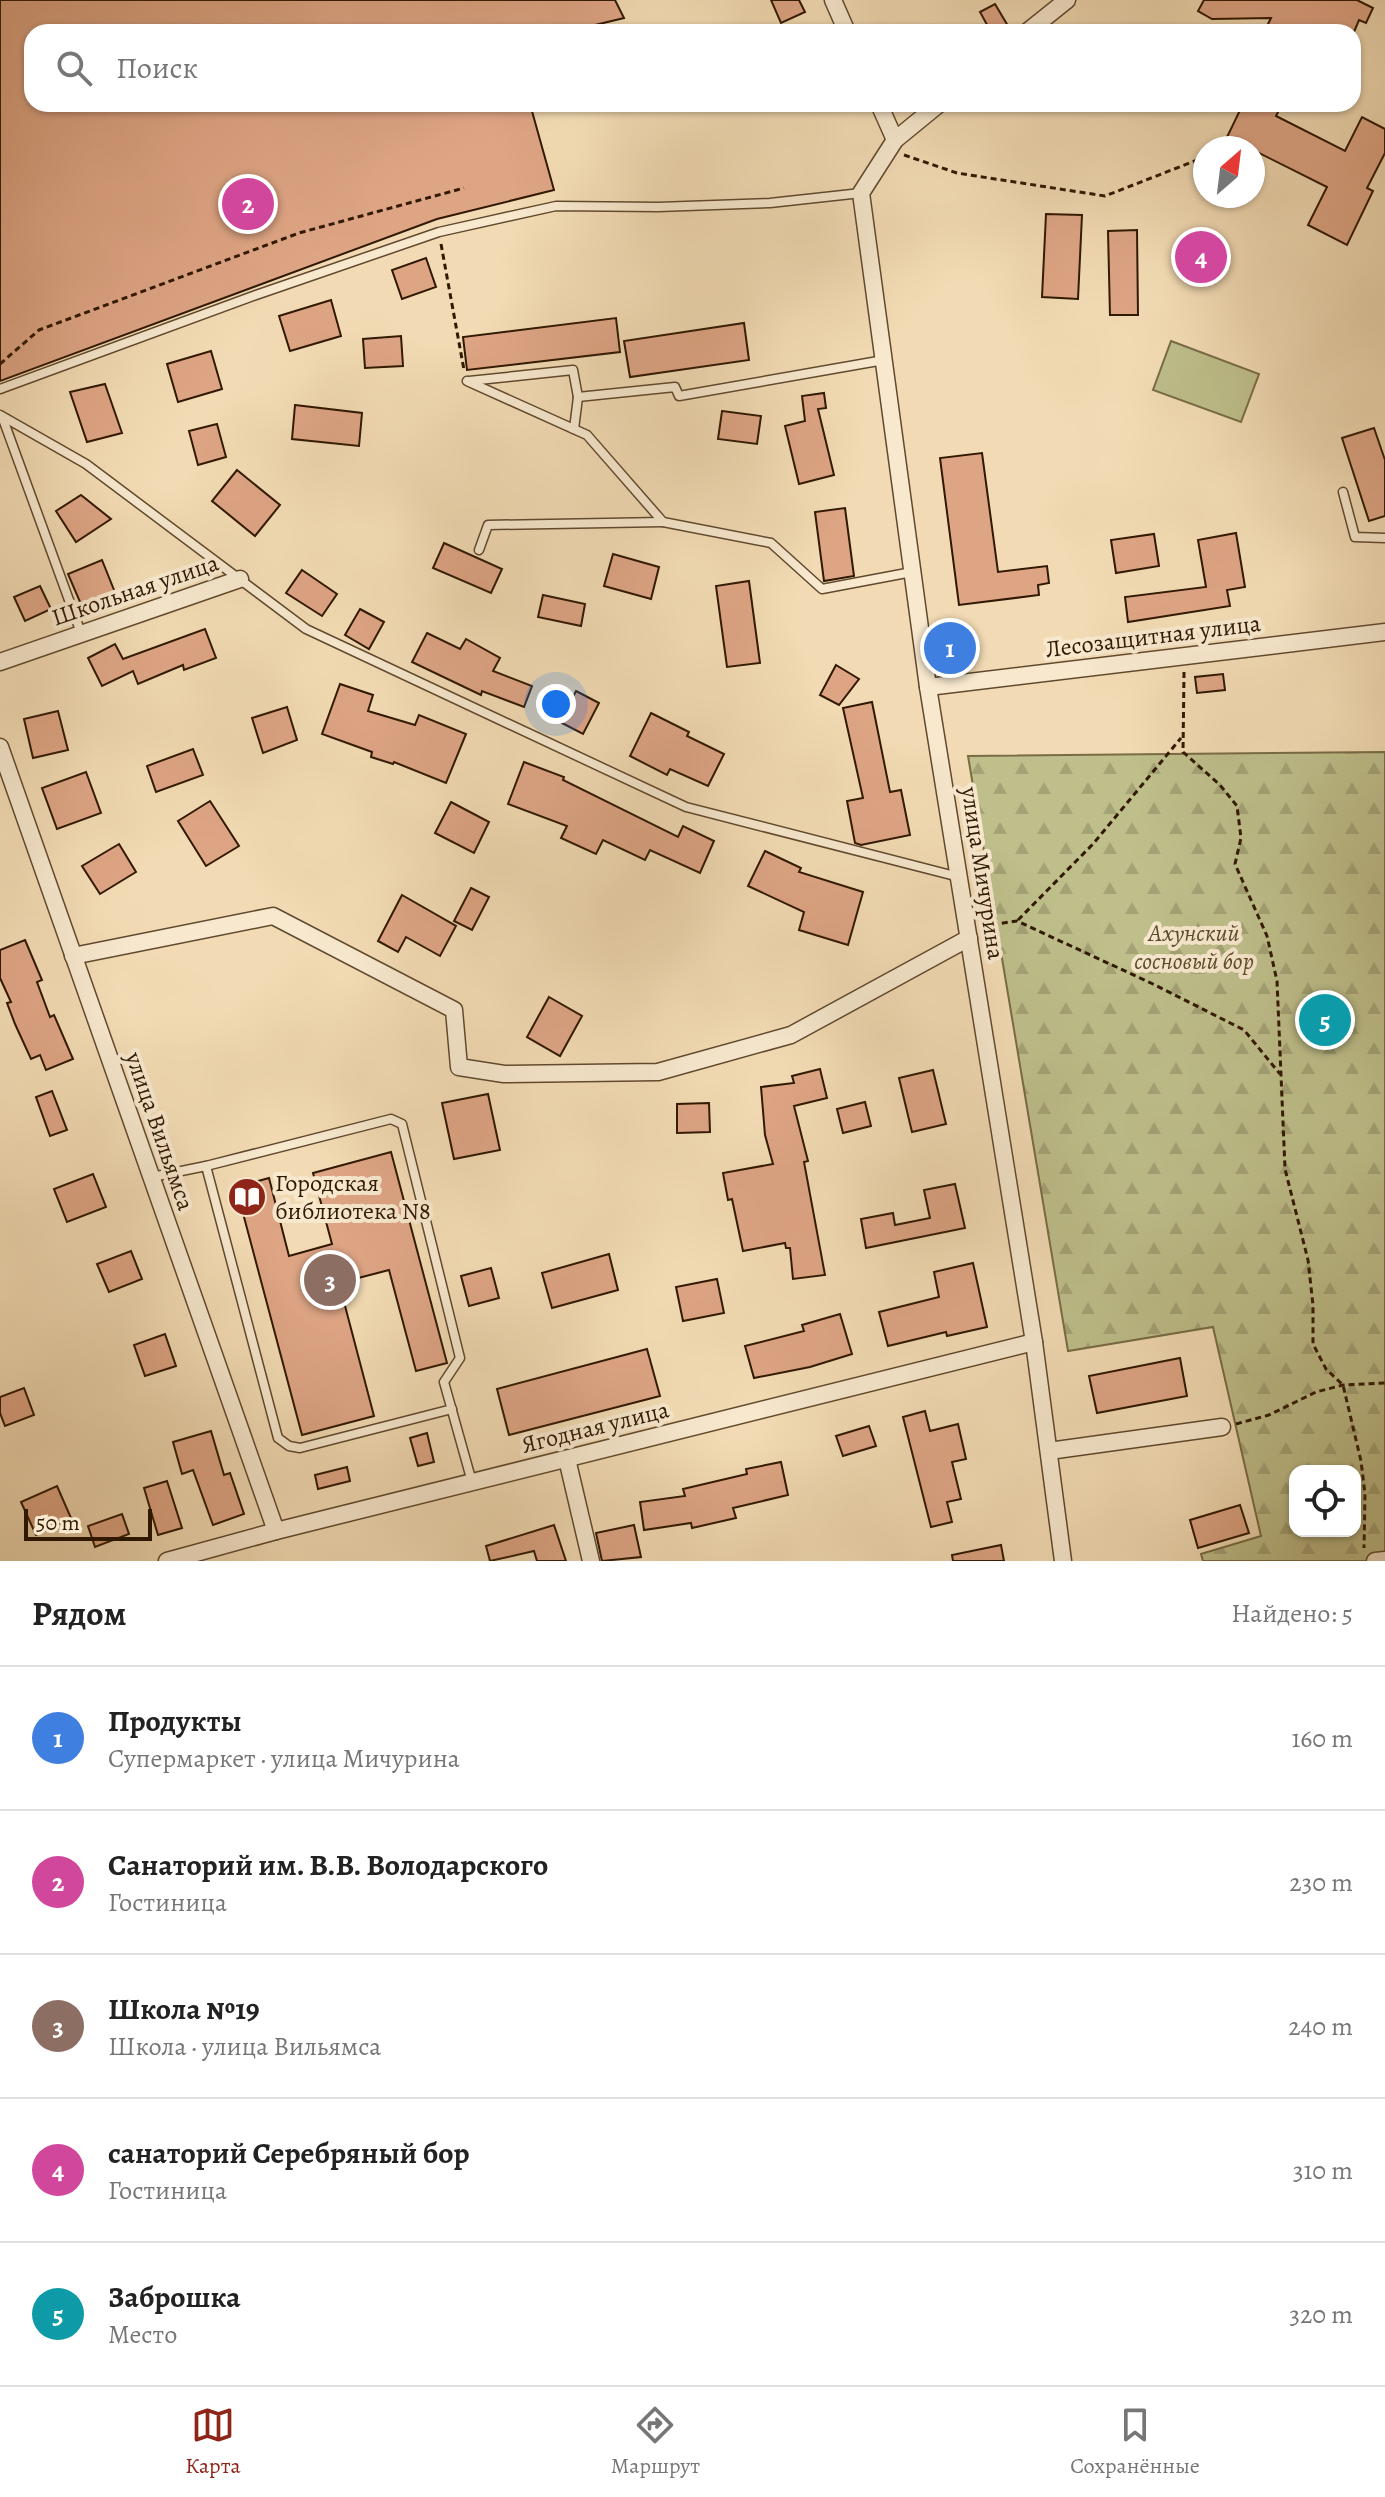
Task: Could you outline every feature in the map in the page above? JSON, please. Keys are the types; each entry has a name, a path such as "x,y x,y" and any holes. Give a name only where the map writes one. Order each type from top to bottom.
{"street":[{"path":"833,0 844,24"},
{"path":"1037,24 1067,0"},
{"path":"883,112 898,147"},
{"path":"861,193 931,112"},
{"name":"улица Мичурина","path":"861,193 928,687 1034,1342 1063,1561"},
{"name":"Школьная улица","path":"0,662 240,579"},
{"name":"Лесозащитная улица","path":"928,687 1385,632"},
{"name":"улица Вильямса","path":"0,747 276,1531"},
{"path":"73,956 273,916 454,1010 459,1067 504,1074 658,1072 791,1035 968,933"},
{"name":"Ягодная улица","path":"167,1561 1034,1342"},
{"path":"1049,1451 1222,1427"},
{"path":"567,1459 591,1561"},
{"path":"1371,1558 1385,1560"}],"lane":[{"path":"0,389 439,232 556,206 658,207 770,203 861,193"},
{"path":"578,397 675,387 679,396 884,360"},
{"path":"467,381 573,370 578,397 574,429"},
{"path":"467,381 587,435 663,522"},
{"path":"2,417 86,464 306,629 686,807 959,877"},
{"path":"2,417 81,633"},
{"path":"1343,492 1355,537 1385,538"},
{"path":"479,550 488,525 663,522 771,543 822,589 912,572"},
{"path":"151,1177 391,1119 402,1124 460,1358 444,1382 472,1482"},
{"path":"206,1166 278,1438 289,1446 300,1448 452,1409"}],"path":[{"path":"898,147 957,173 1105,196 1193,162"},
{"path":"0,364 39,330 299,233 464,188"},
{"path":"439,232 467,381"},
{"path":"1184,656 1183,752 1220,785 1237,806 1241,838 1235,864 1267,936 1277,981 1285,1169 1308,1260 1313,1344 1326,1369 1343,1385 1361,1461 1365,1494 1363,1545 1371,1558"},
{"path":"968,933 1017,921 1093,844 1183,735"},
{"path":"1017,921 1244,1030 1280,1074"},
{"path":"1222,1427 1269,1415 1316,1392 1343,1385 1385,1383"}],"green space":[{"path":"1171,341 1259,374 1241,422 1153,390"},
{"name":"Ахунский сосновый бор","path":"1385,752 1385,1561 1203,1561 1201,1554 1261,1536 1213,1327 1068,1351 968,756"}],"building":[{"path":"0,0 615,0 624,18 599,24 24,24 24,112 532,112 554,190 437,219 0,381"},
{"path":"771,0 799,0 805,12 781,23"},
{"path":"1204,0 1357,0 1373,8 1366,23 1359,20 1357,24 1268,24 1271,18 1212,19 1198,11"},
{"path":"995,4 1007,24 987,24 980,12"},
{"path":"1239,112 1278,112 1276,116 1345,151 1362,117 1385,129 1385,153 1367,188 1373,191 1347,245 1308,225 1327,187 1265,156 1265,136 1227,136"},
{"path":"1046,214 1082,215 1078,299 1042,297"},
{"path":"1137,230 1138,315 1110,315 1108,231"},
{"path":"426,258 436,287 402,299 392,270"},
{"path":"331,300 341,336 290,351 279,316"},
{"path":"616,318 620,352 467,370 463,337"},
{"path":"744,323 749,360 630,377 624,341"},
{"path":"401,336 403,366 365,368 363,339"},
{"path":"211,351 222,389 178,402 167,364"},
{"path":"105,384 122,433 87,442 70,392"},
{"path":"824,393 826,408 818,409 834,475 799,484 785,426 805,421 802,396"},
{"path":"295,405 362,413 359,446 292,439"},
{"path":"722,411 761,416 757,444 718,439"},
{"path":"217,424 226,457 198,465 189,431"},
{"path":"1374,428 1385,460 1385,516 1369,521 1342,438"},
{"path":"982,453 998,572 1047,566 1049,583 1038,585 1039,595 959,605 940,458"},
{"path":"237,470 280,505 255,536 212,501"},
{"path":"81,495 111,519 76,542 56,511"},
{"path":"845,508 854,576 824,581 815,512"},
{"path":"1236,533 1245,587 1227,590 1230,606 1128,622 1125,597 1206,587 1198,540"},
{"path":"1154,534 1159,566 1116,573 1111,540"},
{"path":"444,543 502,569 491,593 433,568"},
{"path":"613,554 659,567 651,599 604,586"},
{"path":"102,560 116,595 83,609 68,574"},
{"path":"302,570 337,594 322,616 286,593"},
{"path":"749,581 760,663 727,667 716,586"},
{"path":"40,586 51,609 25,621 14,597"},
{"path":"543,595 585,604 581,626 538,617"},
{"path":"360,609 384,622 369,649 345,635"},
{"path":"205,629 216,658 184,670 183,665 138,684 133,671 102,686 88,658 115,644 123,659"},
{"path":"427,633 460,649 466,639 500,658 493,671 532,686 524,707 482,691 481,695 412,662"},
{"path":"956,634 959,659 944,661 941,636"},
{"path":"836,665 859,679 839,705 820,695"},
{"path":"1223,674 1225,690 1197,693 1195,677"},
{"path":"340,684 373,695 368,711 415,725 419,715 466,734 446,783 394,762 371,757 372,752 322,734"},
{"path":"576,691 599,703 583,734 560,722"},
{"path":"872,702 890,792 901,790 910,835 861,845 855,843 847,801 863,798 843,708"},
{"path":"287,707 297,740 263,753 252,718"},
{"path":"58,711 68,750 33,758 24,719"},
{"path":"651,713 689,732 687,736 724,754 708,786 670,769 667,775 630,756"},
{"path":"193,749 203,775 156,792 147,766"},
{"path":"524,762 564,777 563,780 678,837 683,826 714,841 700,873 650,850 645,860 603,840 596,854 561,838 567,826 508,804"},
{"path":"86,772 101,813 57,829 42,788"},
{"path":"210,801 239,846 206,866 178,821"},
{"path":"451,802 489,822 474,853 435,833"},
{"path":"119,844 136,872 100,894 82,866"},
{"path":"765,851 801,868 799,872 863,892 848,945 799,930 804,912 748,886"},
{"path":"471,888 489,897 472,930 454,921"},
{"path":"402,895 456,926 440,956 406,937 398,952 378,941"},
{"path":"25,940 42,980 37,982 50,1017 54,1015 73,1059 46,1070 40,1055 31,1059 15,1024 7,1003 11,1002 0,978 0,950"},
{"path":"549,997 582,1016 560,1056 527,1037"},
{"path":"1331,1006 1336,1032 1319,1035 1314,1008"},
{"path":"820,1069 827,1098 794,1106 808,1161 804,1162 825,1275 793,1279 790,1248 786,1248 785,1243 743,1251 723,1173 773,1164 765,1135 761,1087 794,1083 792,1076"},
{"path":"933,1070 946,1124 912,1132 899,1078"},
{"path":"52,1091 67,1130 50,1136 36,1097"},
{"path":"488,1094 500,1150 454,1159 442,1103"},
{"path":"865,1102 871,1126 843,1133 837,1109"},
{"path":"709,1103 710,1132 677,1133 677,1104"},
{"path":"391,1152 447,1363 416,1371 389,1270 339,1283 374,1416 302,1435 236,1187 269,1178 289,1256 332,1244 313,1173"},
{"path":"93,1174 106,1207 67,1222 54,1189"},
{"path":"955,1184 965,1228 866,1248 861,1219 893,1213 895,1225 930,1218 924,1190"},
{"path":"131,1251 142,1279 109,1292 97,1264"},
{"path":"609,1254 618,1290 552,1308 542,1273"},
{"path":"973,1263 987,1327 947,1336 946,1332 888,1346 879,1312 939,1297 934,1272"},
{"path":"491,1268 499,1298 469,1306 461,1276"},
{"path":"717,1279 724,1313 683,1321 676,1287"},
{"path":"840,1314 852,1354 810,1367 754,1378 745,1346 804,1331 802,1325"},
{"path":"165,1334 176,1366 145,1376 134,1345"},
{"path":"647,1349 660,1396 509,1435 497,1389"},
{"path":"1180,1358 1187,1396 1097,1413 1089,1376"},
{"path":"24,1388 34,1415 5,1426 0,1413 0,1397"},
{"path":"925,1411 930,1431 958,1424 966,1459 952,1462 961,1499 947,1502 952,1522 931,1527 903,1417"},
{"path":"869,1426 876,1446 843,1456 836,1436"},
{"path":"211,1431 224,1475 230,1473 244,1514 213,1525 193,1470 182,1474 173,1442"},
{"path":"427,1433 434,1462 418,1466 410,1438"},
{"path":"781,1462 788,1495 733,1508 736,1518 692,1528 691,1523 644,1530 640,1502 685,1496 683,1489 747,1474 746,1469"},
{"path":"347,1467 350,1481 318,1489 315,1475"},
{"path":"167,1481 182,1528 158,1535 144,1488"},
{"path":"57,1486 71,1518 36,1535 21,1502"},
{"path":"1240,1505 1249,1533 1198,1548 1190,1520"},
{"path":"122,1514 129,1534 95,1547 88,1526"},
{"path":"554,1525 566,1561 537,1561 534,1551 490,1561 486,1546"},
{"path":"634,1525 641,1557 602,1561 596,1533"},
{"path":"1001,1545 1004,1561 953,1561 952,1555"}],"place":[{"name":"Санаторий им. В.В. Володарского","path":"248,204"},
{"name":"санаторий Серебряный бор","path":"1201,257"},
{"name":"Продукты","path":"950,648"},
{"name":"Заброшка","path":"1325,1020"},
{"name":"Городская библиотека N8","path":"247,1197"},
{"name":"Школа №19","path":"330,1280"}]}
